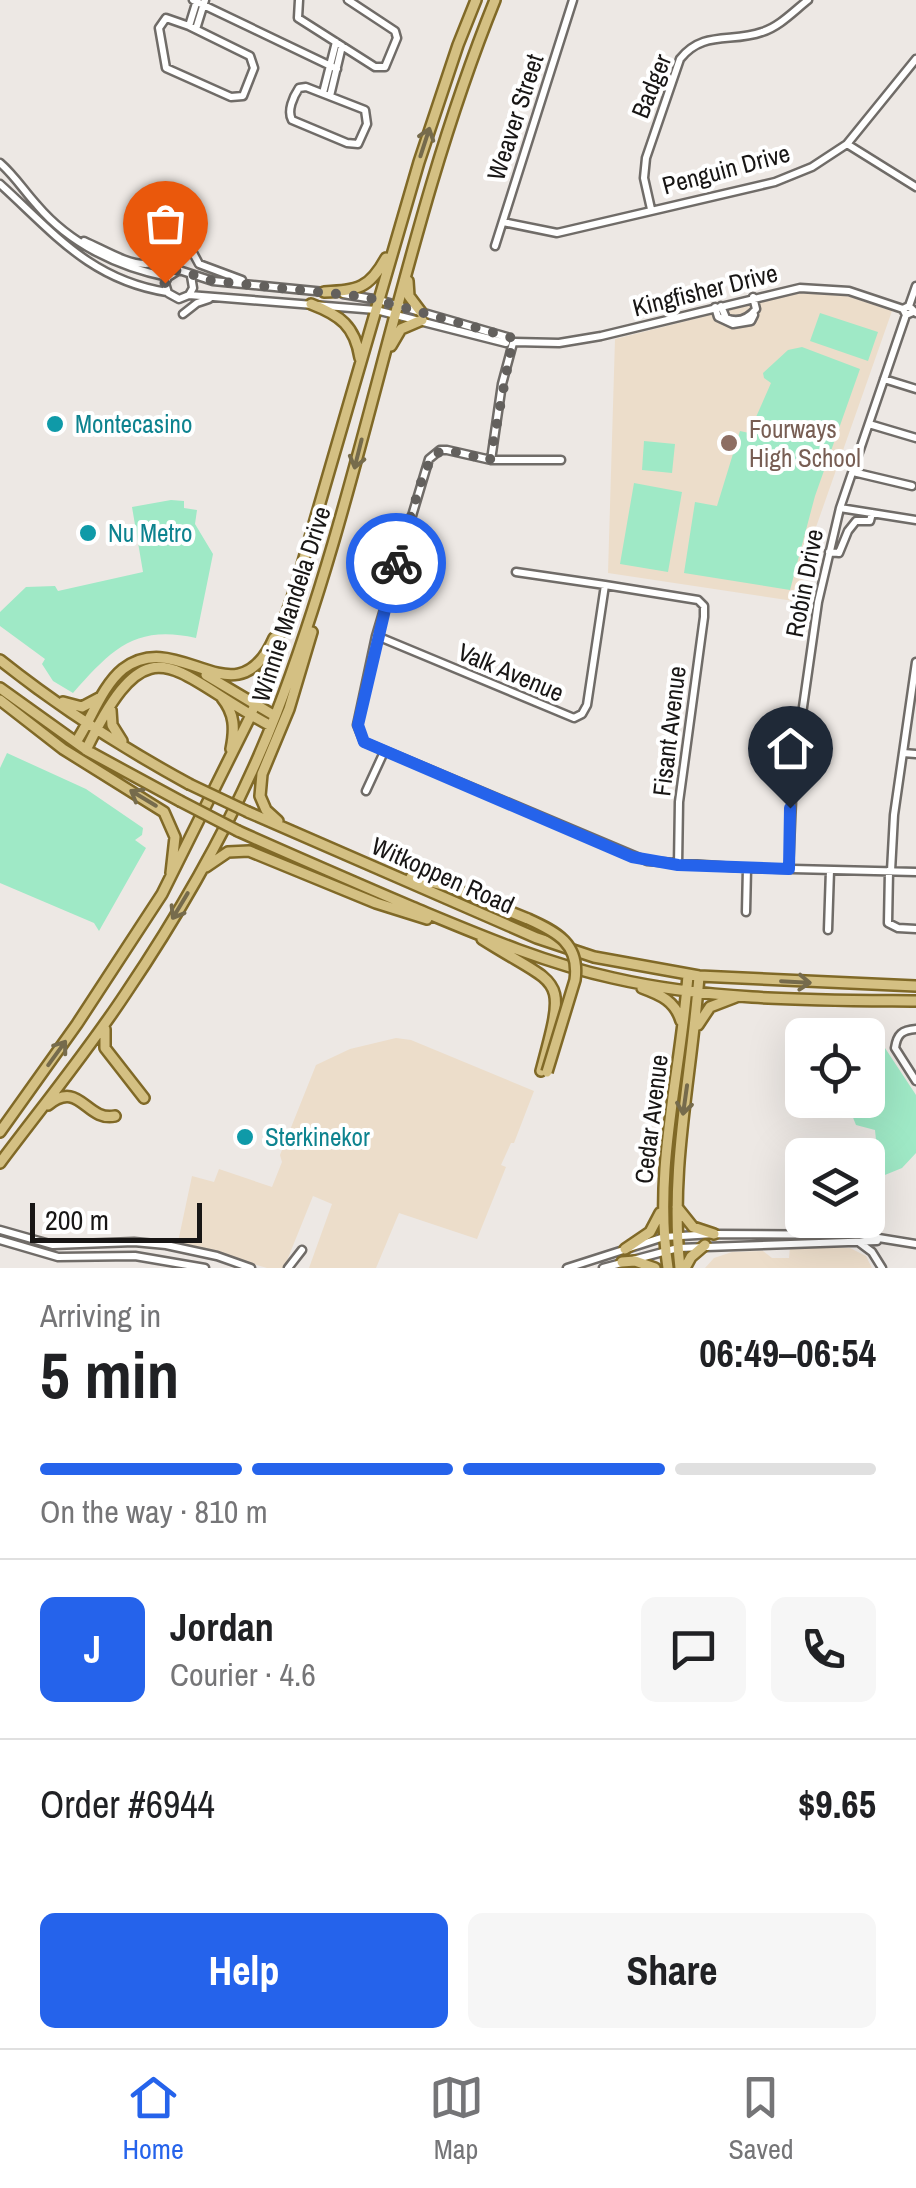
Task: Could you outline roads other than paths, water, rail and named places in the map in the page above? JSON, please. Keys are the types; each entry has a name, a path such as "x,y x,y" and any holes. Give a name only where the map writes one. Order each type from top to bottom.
{"main road":[{"name":"Winnie Mandela Drive","path":"0,1132 99,992 170,881 253,710 294,589 396,234 476,0"},
{"name":"Winnie Mandela Drive","path":"0,1163 124,996 198,875 273,721 318,597 450,118 495,0"},
{"path":"324,292 358,288 373,280 396,234"},
{"path":"384,360 402,329 421,316 408,296 407,263"},
{"path":"311,304 348,324 358,344 360,365"},
{"path":"86,750 116,676 138,660 159,656 228,676 239,675 254,667 270,646 294,589"},
{"path":"306,837 270,814 260,796 260,786 301,672 318,597"},
{"name":"Witkoppen Road","path":"0,660 132,752 189,784 565,949 694,975 916,986"},
{"path":"191,665 253,710"},
{"path":"38,690 82,707 109,698 134,675 158,666 181,671 273,721"},
{"name":"Witkoppen Road","path":"0,688 86,750 180,802 472,932 612,978 692,992 916,1001"},
{"path":"217,692 235,724 228,763"},
{"path":"109,698 112,725 132,752"},
{"path":"0,700 63,748 164,812 174,837 170,881"},
{"path":"76,742 93,726"},
{"path":"198,875 222,854 249,851 376,902 454,925"},
{"path":"398,876 433,882 528,920 564,939 572,950 575,980 544,1071 556,1013 555,993 540,972 472,932"},
{"name":"Cedar Avenue","path":"668,1268 662,1201 682,1029 694,975"},
{"path":"612,978 667,999 680,1016 682,1029"},
{"name":"Cedar Avenue","path":"682,1268 677,1242 677,1158 694,1043 692,992"},
{"path":"124,996 103,1032 103,1043 144,1098"},
{"path":"694,1043 704,1012 738,996"},
{"path":"34,1117 55,1100 68,1096 101,1116 115,1116"},
{"path":"625,1249 650,1232 662,1201"},
{"path":"676,1204 693,1227 714,1234"},
{"path":"682,1268 705,1245"},
{"path":"622,1262 635,1261 655,1268"}],"street":[{"path":"299,0 298,18 383,68 397,38 391,27 348,0"},
{"name":"Weaver Street","path":"495,246 573,0"},
{"name":"Badger","path":"651,209 644,178 646,158 680,59 690,47 708,39 752,35 770,29 808,0"},
{"path":"193,28 199,1 333,67"},
{"path":"170,18 193,28 250,56 254,68 244,96 231,96 166,68 160,22 170,18"},
{"path":"327,95 339,44"},
{"name":"Penguin Drive","path":"504,222 557,233 774,182 812,166 846,144 916,60"},
{"path":"306,86 327,95 368,114 368,124 358,144 348,144 290,118 292,101 300,88 306,86"},
{"path":"846,144 916,186"},
{"path":"0,164 46,215 120,264 168,276 178,270 191,276 324,292 377,305"},
{"path":"0,184 53,237 84,259 111,274 178,298 189,295 377,305"},
{"path":"72,235 150,266 165,261 184,235 199,264 259,285"},
{"path":"167,292 168,276"},
{"path":"189,295 194,284 191,276"},
{"name":"Robin Drive","path":"789,869 793,777 818,602 840,508 916,286"},
{"name":"Kingfisher Drive","path":"377,305 509,342 573,340 800,288 834,288 910,311"},
{"path":"183,314 203,300 225,297"},
{"path":"718,306 718,317 733,324 751,321 756,309 754,298"},
{"path":"490,460 509,342"},
{"path":"884,379 916,389"},
{"path":"869,424 916,438"},
{"path":"561,460 490,460 447,450 440,450 429,459 376,636 358,725 364,742 632,857 678,865 916,872"},
{"path":"853,472 912,486"},
{"path":"840,508 916,520"},
{"path":"829,552 839,552 856,521 870,521 872,513"},
{"path":"516,572 604,585"},
{"name":"Valk Avenue","path":"376,636 574,718 587,705 604,585"},
{"name":"Fisant Avenue","path":"604,585 683,596 702,603 704,617 680,802 678,865"},
{"path":"916,662 894,815 888,922 898,928 916,929"},
{"path":"366,792 384,752"},
{"path":"903,753 916,754"},
{"path":"746,868 746,912"},
{"path":"828,930 830,870"},
{"path":"916,1029 899,1035 896,1048 916,1081"},
{"path":"0,1230 53,1245 166,1245 251,1267"},
{"path":"603,1268 665,1250 677,1242 714,1234 916,1244"},
{"path":"566,1268 664,1237 705,1245 871,1239"},
{"path":"871,1239 882,1268"},
{"path":"0,1240 47,1255 134,1256 205,1268"},
{"path":"858,1242 872,1252 882,1268"},
{"path":"288,1268 302,1250"}],"place":[{"name":"Montecasino","path":"55,424"},
{"name":"Fourways High School","path":"729,443"},
{"name":"Nu Metro","path":"88,533"},
{"name":"Sterkinekor","path":"245,1137"}]}
